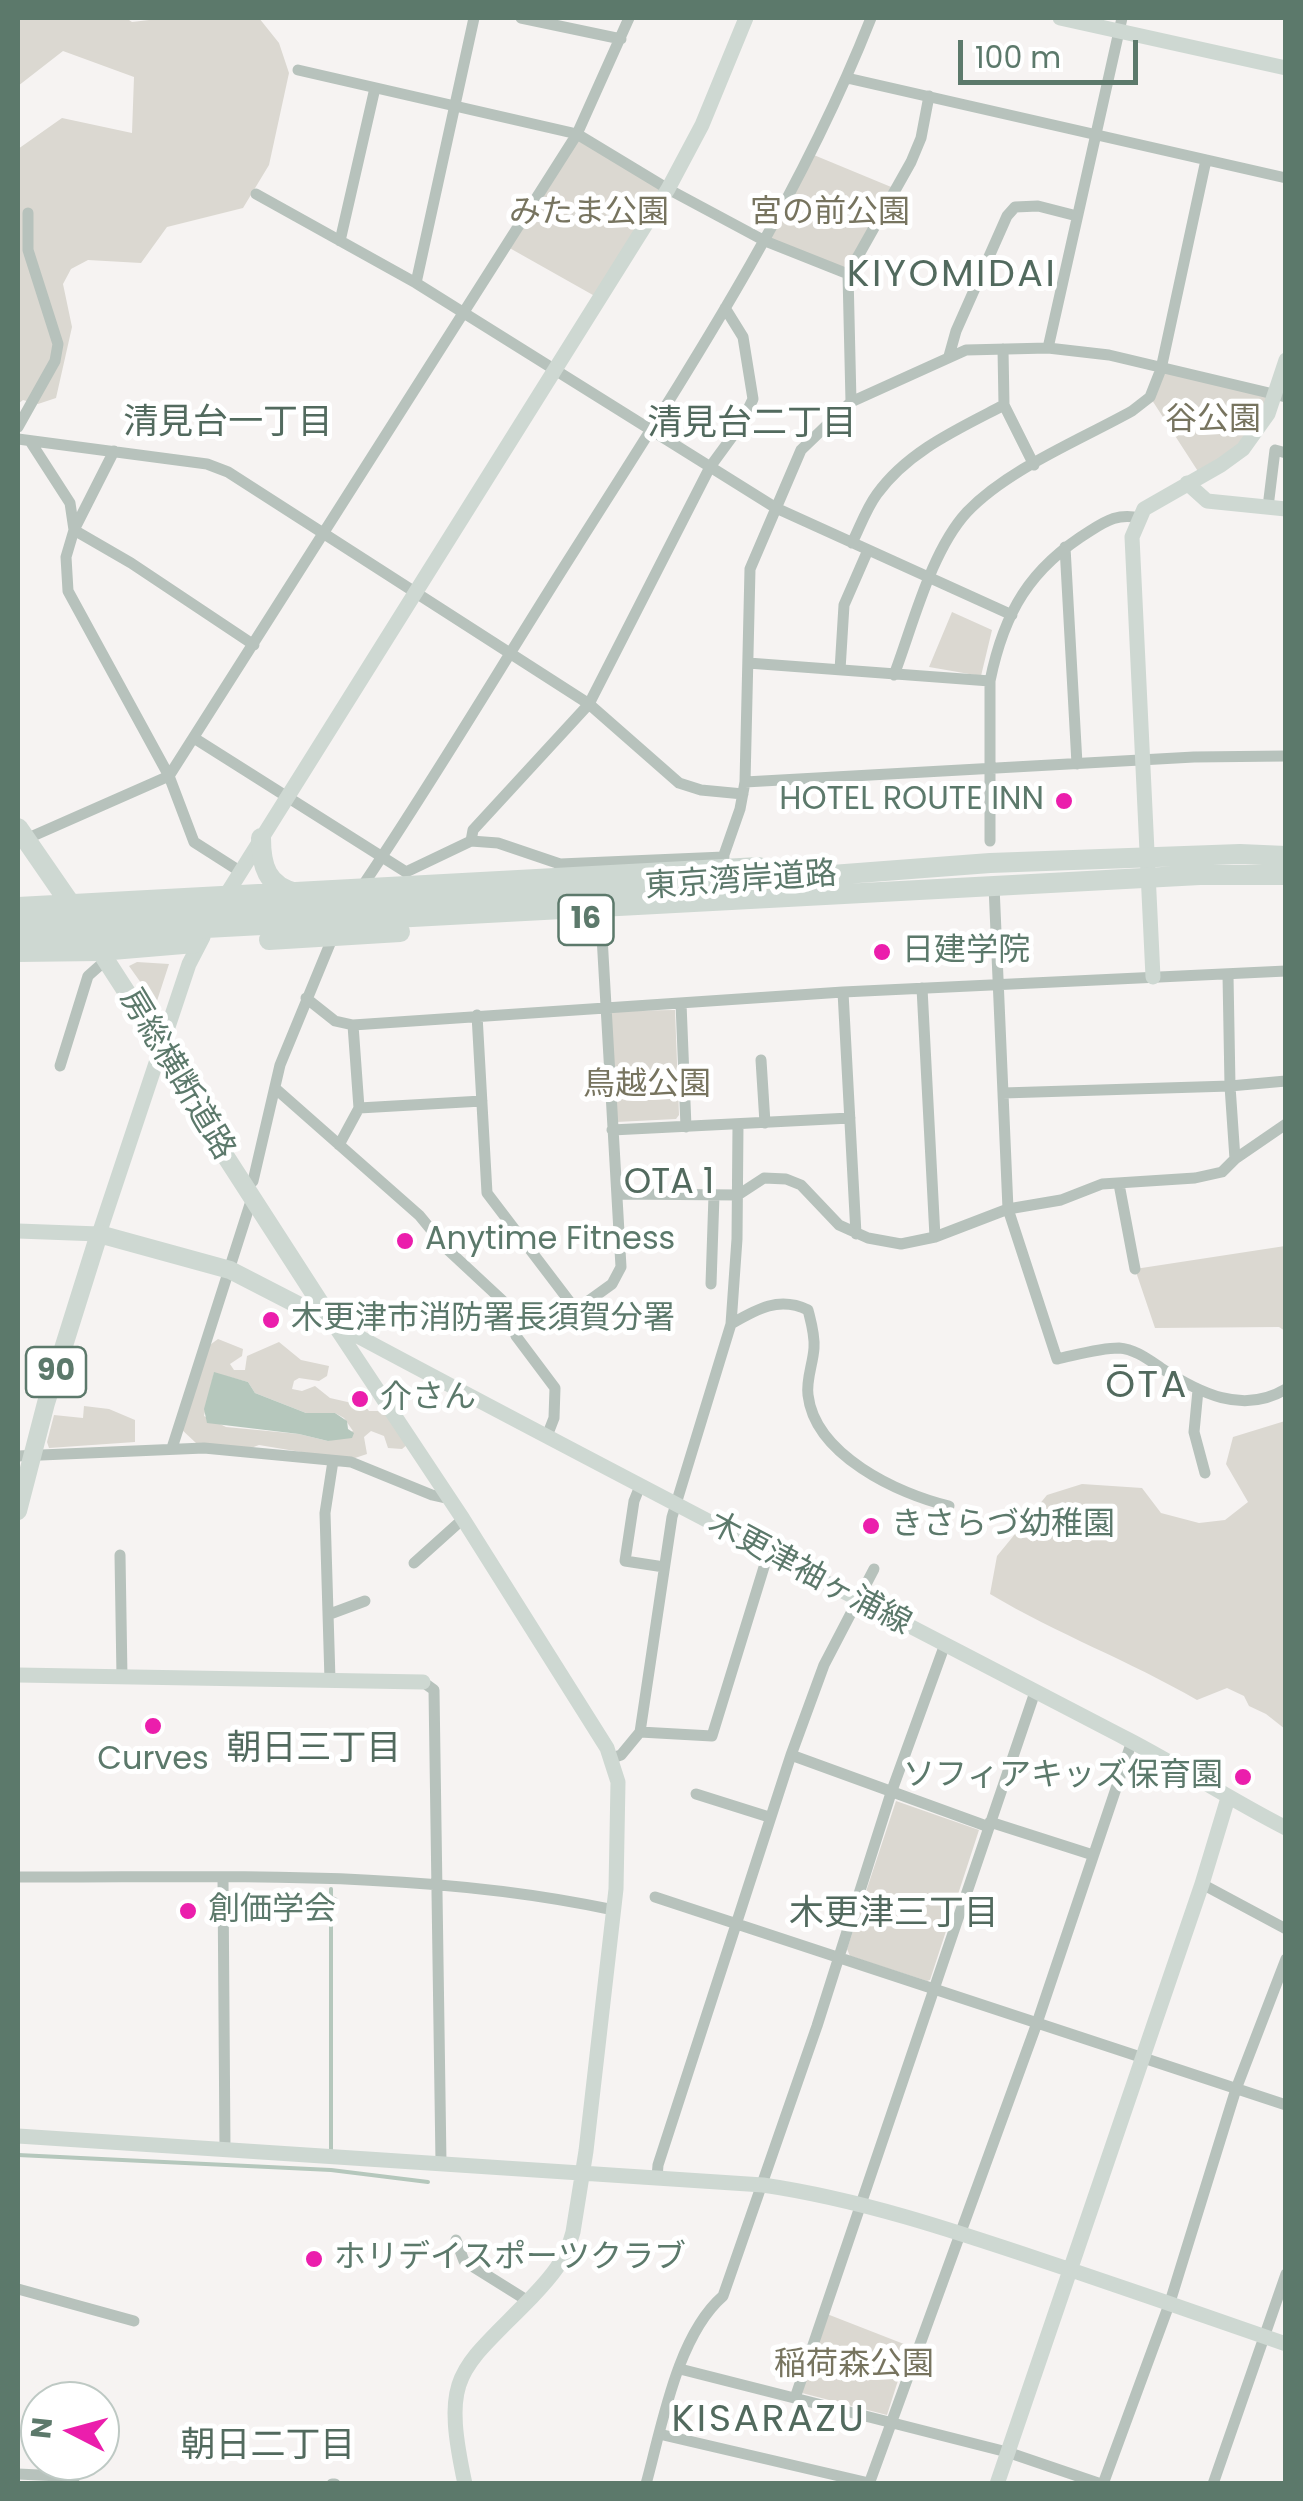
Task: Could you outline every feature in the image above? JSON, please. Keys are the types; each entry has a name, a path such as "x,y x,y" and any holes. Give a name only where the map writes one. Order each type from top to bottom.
{"highway":[{"name":"房総横断道路","path":"22,834 103,956"},
{"path":"261,838 269,878 277,886 299,894"},
{"name":"東京湾岸道路","path":"18,938 634,898 990,852 1286,875"},
{"name":"16","path":"18,907 360,891 722,863 914,860 990,852"},
{"name":"東京湾岸道路","path":"18,922 994,886 1148,867 1286,856"},
{"name":"16","path":"18,952 103,956 200,943 886,903 970,887"}],"main road":[{"name":"房総横断道路","path":"103,956 333,1323"},
{"path":"99,1234 230,1270 333,1323"},
{"name":"90","path":"18,1511 24,1455 99,1234"}],"street":[{"path":"416,284 474,18"},
{"path":"521,18 621,40"},
{"path":"22,834 169,776 577,134 629,18"},
{"path":"18,1231 99,1234 189,964 200,943 261,838 668,189 702,124 746,18"},
{"path":"172,1448 230,1270 274,1088 333,936 765,242 847,78 870,18"},
{"path":"1060,18 1120,24 1286,68"},
{"path":"1048,348 1120,24"},
{"path":"298,70 577,134 765,242 848,274"},
{"path":"847,78 1286,178"},
{"path":"340,241 375,88"},
{"path":"851,402 848,274 911,162 921,138 928,96"},
{"path":"894,675 930,578 948,539 966,514 1005,481 1132,411 1150,397 1160,368 1206,160"},
{"path":"256,194 416,284 776,508 1012,615"},
{"path":"949,356 963,314 1007,216 1015,207 1038,206 1078,216"},
{"path":"18,426 55,361 58,344 28,250 28,214"},
{"path":"471,840 473,830 589,704 710,467 740,426 753,399 743,337 724,308"},
{"path":"194,738 406,872 471,840 498,843 560,864 722,863 744,788 750,569 802,450 851,402 949,356 966,350 1003,348 1048,348 1109,356 1281,396"},
{"path":"1003,348 1004,405 1034,465"},
{"path":"1153,977 1132,537 1144,509 1221,466 1243,448 1281,396 1286,360"},
{"path":"852,543 876,496 902,466 939,439 1004,405"},
{"path":"24,440 207,464 228,472 589,704 680,782 701,790 988,768 1286,756"},
{"path":"24,440 70,502 74,530"},
{"path":"1268,507 1275,450 1286,453"},
{"path":"114,451 74,530 66,557 68,591 169,776 194,842 240,872"},
{"path":"1187,482 1207,501 1286,509"},
{"path":"990,852 990,681 1012,615 1034,575 1065,547 1112,517 1140,518"},
{"path":"74,530 254,645"},
{"path":"1065,547 1077,764"},
{"path":"840,670 844,604 868,550"},
{"path":"748,663 990,681"},
{"path":"994,886 1008,1209 1056,1359 1120,1348 1139,1354 1198,1390 1246,1402 1286,1389"},
{"path":"477,1015 487,1193 576,1310 612,1284 620,1268 601,919"},
{"path":"60,1066 88,976 103,956"},
{"path":"306,998 335,1021 353,1024 999,983 1286,971"},
{"path":"1228,975 1235,1158"},
{"path":"922,988 934,1236"},
{"path":"844,992 856,1234"},
{"path":"681,1003 686,1127"},
{"path":"338,1145 359,1108 353,1024"},
{"path":"762,1060 765,1123"},
{"path":"1003,1094 1286,1081"},
{"path":"274,1088 419,1215 447,1249 504,1302 512,1314 516,1336 556,1388 554,1418 547,1436"},
{"path":"359,1108 482,1101"},
{"path":"612,1130 850,1118"},
{"path":"617,1194 738,1195 764,1178 794,1181 839,1225 856,1234 900,1244 1008,1209 1061,1200 1102,1184 1222,1172 1235,1158 1286,1124"},
{"path":"612,1758 621,1755 640,1732 675,1503 731,1324 738,1125"},
{"path":"1119,1184 1135,1269"},
{"path":"710,1284 714,1195"},
{"path":"731,1324 771,1304 794,1304 808,1310 814,1348 808,1394 820,1426 861,1467 884,1482 918,1499 949,1506"},
{"path":"333,1323 450,1499 612,1758 618,1798 614,1910 584,2172 569,2248 553,2276 483,2344 459,2379 454,2428 465,2484"},
{"name":"木更津袖ヶ浦線","path":"333,1323 768,1554 1132,1741 1286,1828"},
{"path":"1198,1390 1194,1432 1206,1473"},
{"path":"24,1455 172,1448 333,1460 351,1462 450,1499"},
{"path":"330,1680 325,1512 333,1460"},
{"path":"640,1486 625,1560 664,1567"},
{"path":"414,1563 463,1520"},
{"path":"640,1732 712,1736 768,1554"},
{"path":"120,1555 122,1678"},
{"path":"657,2178 734,1923 790,1755 824,1665 874,1569"},
{"path":"330,1614 366,1602"},
{"path":"646,2484 696,2328 723,2296 763,2185 890,1793 944,1646"},
{"path":"18,1675 424,1682 434,1690 442,2162"},
{"path":"795,2398 1035,1692"},
{"path":"660,2434 869,2483 1037,2022 1132,1741"},
{"path":"790,1755 890,1793 1094,1855"},
{"path":"696,1794 769,1818"},
{"path":"996,2484 1228,1798"},
{"path":"18,1877 436,1885 540,1894 614,1910"},
{"path":"223,1878 225,2150"},
{"path":"1202,1884 1286,1929"},
{"path":"655,1897 1286,2106"},
{"path":"680,2369 1008,2452 1102,2484 1170,2302 1236,2089 1286,1959"},
{"path":"18,2136 763,2185 860,2204 960,2233 1286,2344"},
{"path":"456,2240 464,2261 528,2302"},
{"path":"1213,2484 1286,2274"},
{"path":"18,2289 134,2321"},
{"path":"18,2474 60,2476 76,2484"}],"green space":[{"path":"18,18 126,18 132,22 259,18 279,43 289,73 269,165 243,208 167,227 141,263 88,260 71,269 63,284 72,327 56,398 38,404 23,400 18,404 18,149 62,118 132,133 134,77 63,51 18,86"},
{"name":"みたま公園","path":"577,134 668,189 600,299 506,246"},
{"name":"宮の前公園","path":"809,153 896,189 848,274 765,241"},
{"name":"谷公園","path":"1161,369 1277,395 1256,433 1201,476 1150,397"},
{"path":"952,612 992,630 981,676 929,667"},
{"path":"137,962 169,964 156,1004 129,966"},
{"name":"鳥越公園","path":"675,1010 679,1115 676,1119 616,1122 611,1011"},
{"path":"1285,1246 1285,1331 1279,1327 1155,1328 1135,1269"},
{"path":"218,1339 243,1349 242,1356 230,1364 234,1370 245,1370 247,1356 279,1342 301,1360 329,1366 327,1376 319,1381 299,1378 292,1389 302,1391 315,1386 330,1398 365,1406 369,1411 385,1411 408,1444 402,1449 388,1448 384,1436 371,1431 364,1437 367,1454 349,1460 259,1445 251,1448 196,1443 180,1428 207,1347","holes":["214,1373 248,1382 255,1393 306,1413 335,1413 353,1431 328,1441 226,1427 204,1416"]},
{"path":"84,1406 109,1409 135,1420 135,1442 49,1448 54,1415 83,1418"},
{"path":"1285,1421 1285,1729 1249,1706 1244,1696 1227,1688 1197,1700 990,1594 997,1556 1047,1495 1082,1484 1142,1488 1161,1513 1199,1523 1225,1520 1248,1502 1226,1464 1233,1437"},
{"path":"896,1801 979,1830 927,1981 850,1956 847,1949"},
{"name":"稲荷森公園","path":"827,2314 909,2346 887,2415 802,2393"}],"shaded area":[{"path":"214,1372 248,1382 255,1393 306,1413 335,1413 347,1421 348,1429 354,1433 352,1438 328,1441 207,1423 204,1409"}],"waterway":[{"path":"331,1889 331,2154"},
{"path":"18,2155 331,2170 428,2182"}],"place":[{"name":"HOTEL ROUTE INN","path":"1064,801"},
{"name":"日建学院","path":"882,952"},
{"name":"Anytime Fitness","path":"405,1241"},
{"name":"木更津市消防署長須賀分署","path":"271,1320"},
{"name":"介さん","path":"360,1399"},
{"name":"きさらづ幼稚園","path":"871,1526"},
{"name":"Curves","path":"153,1726"},
{"name":"ソフィアキッズ保育園","path":"1243,1777"},
{"name":"創価学会","path":"188,1911"},
{"name":"ホリデイスポーツクラブ","path":"314,2259"}],"district":[{"name":"KIYOMIDAI","path":"952,276"},
{"name":"清見台一丁目","path":"228,424"},
{"name":"清見台二丁目","path":"752,425"},
{"name":"OTA 1","path":"669,1184"},
{"name":"ŌTA","path":"1147,1387"},
{"name":"朝日三丁目","path":"314,1750"},
{"name":"木更津三丁目","path":"894,1915"},
{"name":"KISARAZU","path":"769,2421"},
{"name":"朝日二丁目","path":"268,2447"}]}
